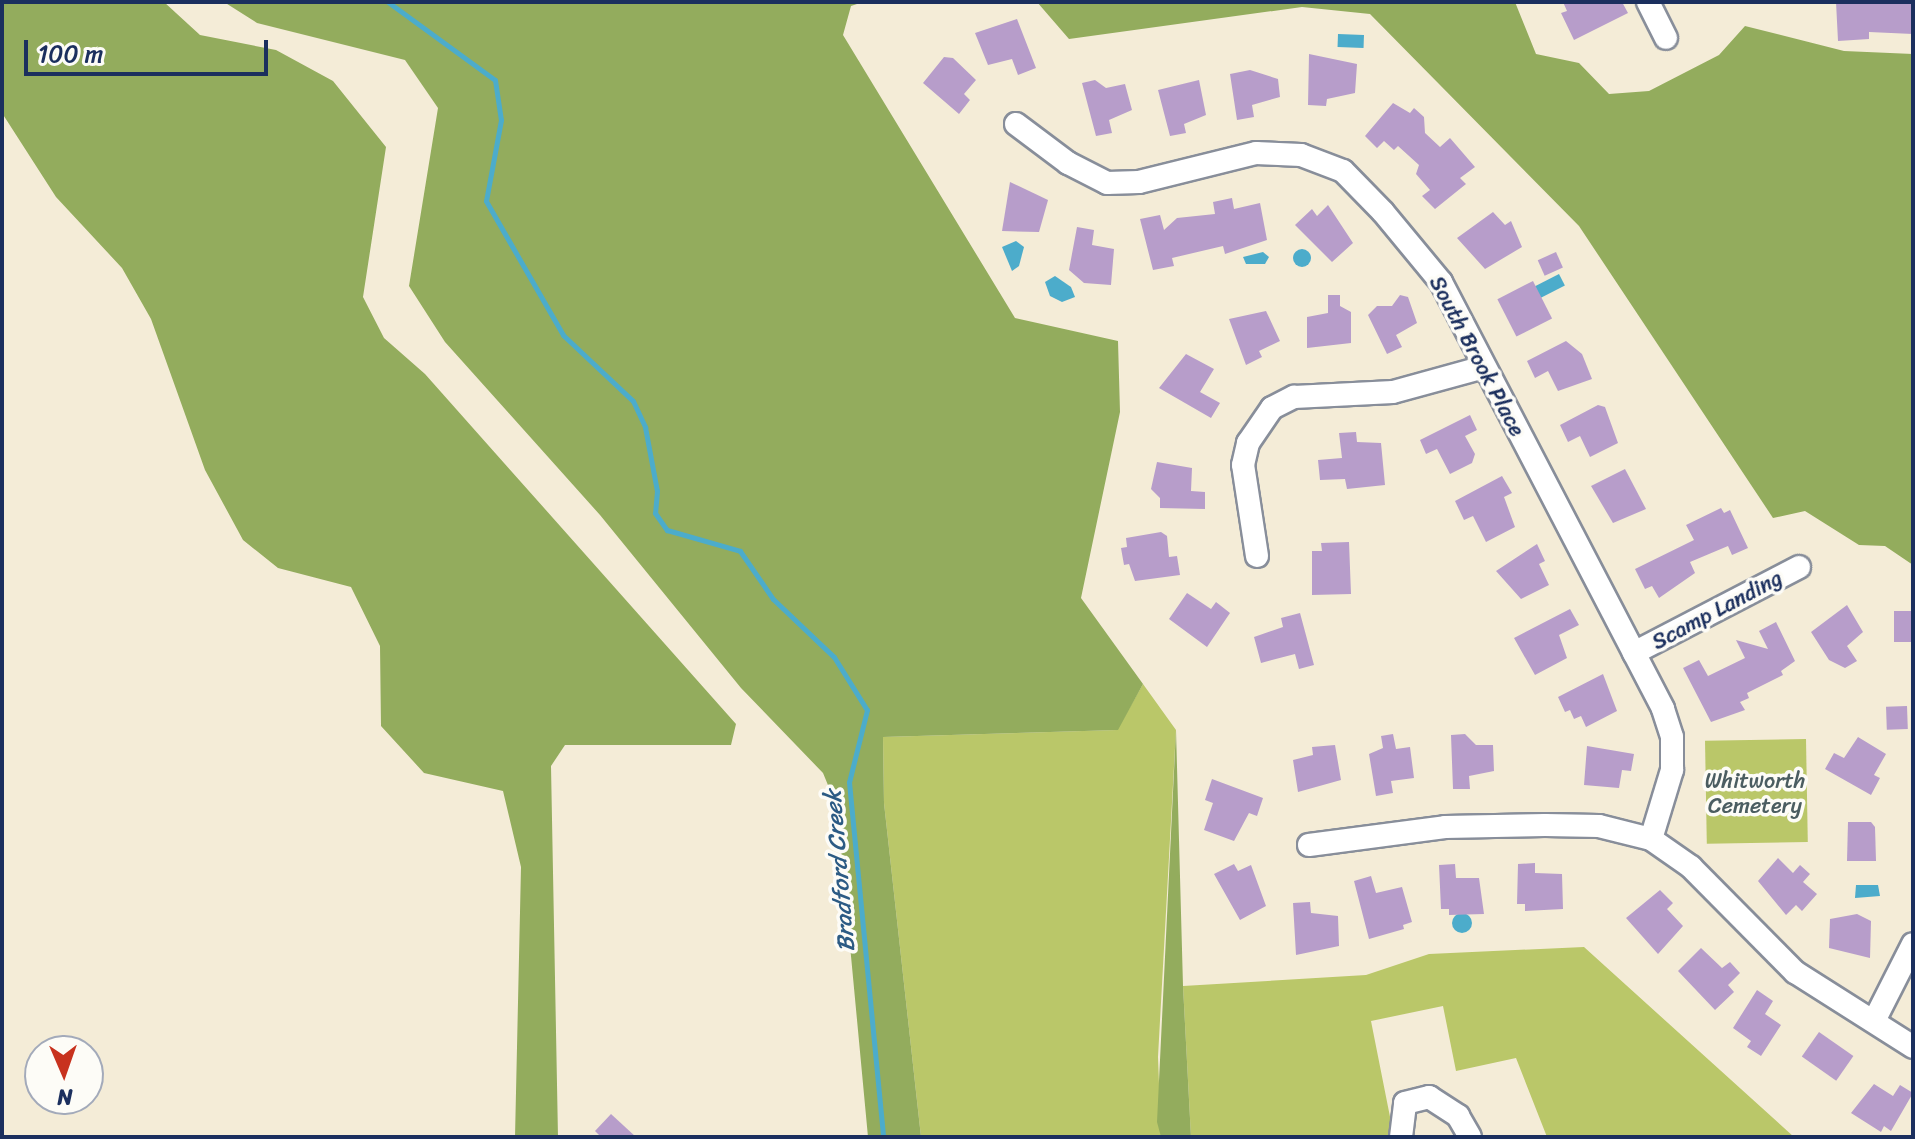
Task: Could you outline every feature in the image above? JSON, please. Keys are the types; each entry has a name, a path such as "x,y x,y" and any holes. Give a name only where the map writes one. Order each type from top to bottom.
{"street":[{"path":"1648,2 1666,38"},
{"name":"South Brook Place","path":"1016,124 1068,163 1107,183 1139,182 1256,153 1301,155 1343,171 1441,282 1634,653 1672,737 1672,770 1651,839"},
{"path":"1257,556 1243,465 1253,432 1272,408 1294,397 1393,392 1484,367"},
{"name":"Scamp Landing","path":"1634,653 1799,567"},
{"path":"1309,845 1445,827 1545,825 1599,826 1651,839 1691,867 1795,972 1913,1047"},
{"path":"1874,1021 1913,944"},
{"path":"1401,1137 1405,1103 1429,1097 1458,1116 1470,1137"}],"green space":[{"path":"2,2 164,2 200,35 276,50 333,81 386,147 363,297 384,338 425,374 736,724 731,745 565,745 551,766 558,1137 515,1137 521,867 503,791 424,773 381,726 380,646 351,587 278,568 243,540 205,470 151,319 122,268 56,197 2,113"},
{"path":"224,2 863,2 851,6 843,35 1015,318 1118,341 1120,412 1081,598 1143,684 1118,730 883,737 884,803 921,1137 868,1137 837,807 823,773 741,688 600,515 445,342 409,286 438,108 405,60 257,23"},
{"path":"1037,2 1515,2 1536,54 1579,63 1609,94 1649,91 1719,55 1745,26 1844,51 1913,54 1913,565 1885,546 1859,545 1805,511 1773,518 1579,226 1370,14 1302,7 1069,39"},
{"path":"1143,684 1176,730 1158,1057 1161,1137 921,1137 884,803 883,737 1117,730"},
{"path":"1176,730 1183,986 1191,1137 1161,1137 1157,1122"},
{"name":"Whitworth Cemetery","path":"1806,739 1808,842 1707,844 1705,741"},
{"path":"1584,947 1794,1137 1547,1137 1516,1058 1456,1071 1443,1006 1371,1021 1394,1137 1191,1137 1183,986 1366,975 1429,954"}],"water":[{"path":"1338,34 1364,35 1364,48 1338,47"},
{"path":"1016,241 1024,247 1019,266 1012,271 1002,247"},
{"path":"1298,249 1306,249 1311,258 1309,265 1298,267 1293,262 1293,254"},
{"path":"1263,252 1269,257 1265,264 1246,264 1243,257"},
{"path":"1559,274 1565,286 1540,298 1534,287"},
{"path":"1055,276 1071,287 1075,297 1062,302 1050,296 1045,282"},
{"path":"1856,885 1878,885 1880,896 1855,898"},
{"path":"1462,913 1469,916 1472,923 1469,930 1462,933 1455,930 1452,923 1455,916"}],"building":[{"path":"1563,2 1622,2 1628,13 1574,40 1561,13 1567,11"},
{"path":"1836,2 1913,2 1913,34 1869,32 1869,39 1838,41"},
{"path":"1017,19 1036,68 1018,75 1012,59 988,65 975,33"},
{"path":"1309,54 1357,64 1355,93 1327,99 1326,106 1308,105"},
{"path":"944,57 953,58 976,80 964,94 970,100 959,114 923,83"},
{"path":"1250,70 1278,79 1280,97 1252,105 1254,117 1237,120 1230,74"},
{"path":"1095,80 1106,88 1125,84 1132,110 1109,120 1112,133 1096,136 1082,83"},
{"path":"1199,80 1206,115 1184,124 1186,133 1170,136 1158,90"},
{"path":"1393,103 1410,113 1414,108 1424,117 1425,133 1440,147 1450,138 1475,167 1460,178 1466,184 1435,209 1422,196 1430,190 1416,174 1419,165 1398,146 1394,150 1384,141 1377,148 1365,136"},
{"path":"1010,182 1048,200 1039,232 1002,231"},
{"path":"1232,198 1234,209 1260,203 1267,240 1225,254 1223,246 1172,258 1174,266 1153,270 1140,219 1160,215 1164,230 1177,218 1215,214 1213,202"},
{"path":"1328,205 1353,243 1332,262 1295,225 1312,209 1317,216"},
{"path":"1493,212 1505,225 1511,221 1522,247 1485,269 1457,238"},
{"path":"1077,227 1094,230 1092,245 1114,249 1111,285 1084,283 1069,270"},
{"path":"1556,252 1563,268 1545,276 1538,260"},
{"path":"1533,281 1552,318 1516,337 1497,299"},
{"path":"1328,295 1340,295 1340,306 1351,312 1351,343 1307,348 1307,317 1328,313"},
{"path":"1400,295 1408,297 1417,323 1396,335 1402,347 1387,354 1368,315 1377,306 1392,306"},
{"path":"1266,311 1280,341 1259,351 1262,357 1246,365 1229,319"},
{"path":"1566,341 1582,354 1592,379 1558,391 1548,371 1535,378 1527,361"},
{"path":"1186,354 1214,369 1200,392 1220,403 1211,418 1159,388"},
{"path":"1598,405 1605,407 1618,443 1590,457 1580,436 1568,442 1560,425"},
{"path":"1470,415 1477,430 1465,436 1475,454 1472,463 1450,474 1437,449 1426,454 1420,440"},
{"path":"1356,432 1357,442 1381,443 1385,485 1347,489 1345,479 1320,480 1318,460 1342,458 1339,433"},
{"path":"1157,462 1192,468 1191,491 1205,492 1205,509 1160,508 1160,498 1151,489"},
{"path":"1625,469 1646,509 1613,523 1591,486"},
{"path":"1502,476 1512,493 1504,497 1515,527 1486,542 1473,516 1464,520 1455,501"},
{"path":"1721,508 1724,513 1730,510 1748,548 1732,555 1728,546 1690,562 1695,573 1659,598 1652,586 1645,589 1635,569 1694,540 1686,525"},
{"path":"1161,532 1167,536 1169,557 1177,556 1180,575 1135,581 1129,564 1124,565 1121,548 1127,547 1126,538"},
{"path":"1349,542 1351,594 1312,595 1312,551 1322,551 1321,543"},
{"path":"1537,544 1545,561 1539,564 1549,585 1521,599 1496,571"},
{"path":"1187,593 1211,609 1216,602 1230,613 1207,647 1169,619"},
{"path":"1847,605 1863,632 1847,646 1857,661 1845,668 1829,660 1811,632"},
{"path":"1570,609 1579,625 1559,635 1567,658 1535,675 1514,638"},
{"path":"1894,611 1913,611 1913,642 1894,642"},
{"path":"1300,613 1314,665 1299,669 1295,654 1261,663 1254,637 1283,627 1281,618"},
{"path":"1776,622 1795,661 1781,671 1783,675 1747,693 1749,698 1740,702 1745,710 1711,722 1683,668 1699,660 1708,676 1745,658 1736,640 1768,649 1759,631"},
{"path":"1603,674 1617,711 1586,727 1581,716 1574,719 1570,710 1565,712 1558,697"},
{"path":"1907,706 1908,729 1887,730 1886,707"},
{"path":"1393,734 1396,749 1410,747 1414,778 1391,781 1393,793 1376,796 1369,754 1383,748 1381,736"},
{"path":"1465,734 1476,745 1493,745 1494,771 1469,776 1470,789 1453,789 1451,735"},
{"path":"1858,737 1886,754 1874,775 1880,778 1871,795 1825,769 1834,753 1844,758"},
{"path":"1335,745 1341,780 1298,792 1293,760 1313,755 1312,747"},
{"path":"1587,746 1634,754 1631,771 1622,770 1619,788 1584,785"},
{"path":"1212,779 1263,798 1257,816 1249,813 1234,841 1204,830 1213,803 1205,800"},
{"path":"1848,822 1871,822 1875,827 1876,861 1847,861"},
{"path":"1778,858 1793,873 1800,865 1810,874 1803,882 1817,894 1802,911 1796,905 1786,915 1758,881"},
{"path":"1535,863 1535,873 1562,874 1563,909 1525,911 1525,904 1517,904 1518,864"},
{"path":"1234,864 1238,871 1251,865 1266,906 1240,920 1214,874"},
{"path":"1455,864 1456,878 1479,878 1484,914 1449,915 1449,909 1441,909 1439,865"},
{"path":"1371,876 1376,893 1402,887 1412,922 1403,925 1404,929 1369,939 1354,881"},
{"path":"1660,890 1673,903 1667,909 1683,926 1658,954 1626,918"},
{"path":"1310,902 1311,913 1338,916 1339,946 1296,955 1293,903"},
{"path":"1857,914 1871,921 1870,958 1829,948 1830,919"},
{"path":"1701,948 1722,968 1730,962 1740,973 1728,985 1734,992 1715,1010 1678,971"},
{"path":"1757,990 1773,1001 1765,1014 1781,1025 1761,1056 1747,1047 1751,1041 1733,1028"},
{"path":"1819,1032 1853,1056 1836,1081 1802,1057"},
{"path":"1874,1084 1893,1096 1900,1085 1913,1093 1891,1131 1884,1126 1881,1132 1851,1113"},
{"path":"611,1114 636,1137 601,1137 595,1131"}],"waterway":[{"name":"Bradford Creek","path":"388,2 495,80 501,120 486,201 563,335 633,401 645,427 657,491 655,513 667,530 740,551 773,599 834,657 867,710 849,782 883,1137"}]}
